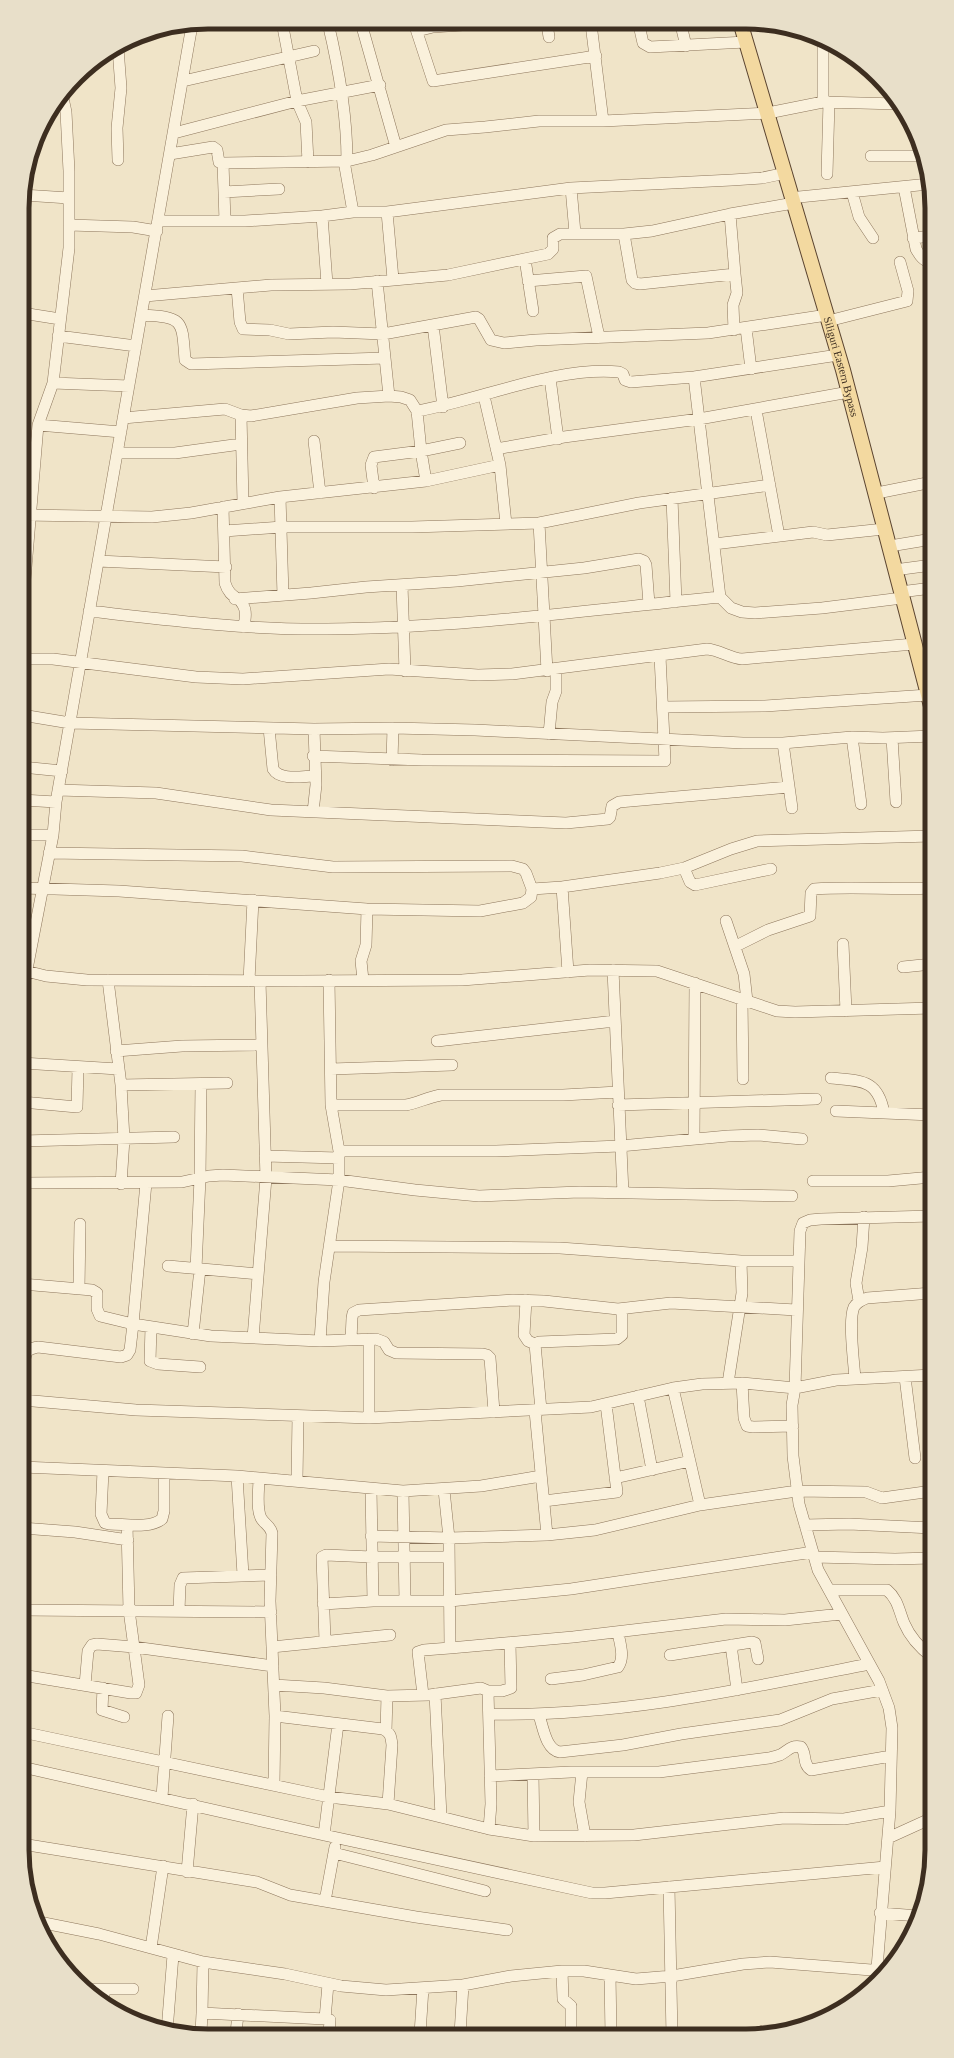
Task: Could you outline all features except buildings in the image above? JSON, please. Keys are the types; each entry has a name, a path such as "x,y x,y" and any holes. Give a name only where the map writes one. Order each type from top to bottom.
{"main road":[{"name":"Siliguri Eastern Bypass","path":"743,29 832,317 882,492 902,569 914,644 925,683"},
{"name":"Siliguri Eastern Bypass","path":"751,29 770,113 786,173 796,200"},
{"name":"Siliguri Eastern Bypass","path":"832,317 838,355 884,529 925,653"}],"street":[{"path":"283,29 297,102 306,122 308,162"},
{"path":"329,29 343,92 347,134 346,161 353,212"},
{"path":"363,29 380,85 396,147"},
{"path":"417,29 433,81 596,56"},
{"path":"548,29 549,37"},
{"path":"592,29 603,122"},
{"path":"640,29 642,40 647,46 686,46 746,42"},
{"path":"682,29 686,46"},
{"path":"29,950 53,835 58,790 191,30"},
{"path":"823,46 827,174"},
{"path":"183,81 314,51"},
{"path":"118,53 121,88 116,128 118,160"},
{"path":"174,133 297,102 380,85"},
{"path":"29,493 38,425 53,383 69,248 66,112 64,102"},
{"path":"170,154 213,147 217,150 219,162 223,164 346,161 372,156 424,136 446,130 539,121 603,122 770,113 826,102 891,104"},
{"path":"871,156 917,156"},
{"path":"223,164 225,221"},
{"path":"69,225 127,227 158,226 322,216 353,212 387,212 570,188 762,178 786,173"},
{"path":"145,296 293,283 350,284 377,280 448,275 548,254 553,249 554,238 556,235 575,233 624,234 652,231 796,200 852,192 923,185"},
{"path":"904,187 916,249 925,260"},
{"path":"570,188 575,233"},
{"path":"224,192 279,189"},
{"path":"852,192 859,217 873,238"},
{"path":"29,195 69,198"},
{"path":"387,212 393,279"},
{"path":"730,214 734,274 738,293 733,305 734,330"},
{"path":"322,216 327,284"},
{"path":"624,234 632,280 635,283 640,284 734,274"},
{"path":"913,238 925,237"},
{"path":"525,259 533,311"},
{"path":"237,288 240,322 243,329 270,330 289,334 333,332 383,334 476,317 479,319 491,340 496,343 701,333 832,317 907,301 908,290 900,262"},
{"path":"528,282 586,276 599,337"},
{"path":"377,280 388,396"},
{"path":"29,314 60,319"},
{"path":"142,315 166,316 179,323 182,329 185,360 191,364 385,358"},
{"path":"434,325 443,407"},
{"path":"746,328 751,369"},
{"path":"58,336 136,346"},
{"path":"417,411 443,407 550,378 590,371 619,372 623,374 627,382 694,377 838,355"},
{"path":"694,377 720,597 731,608 742,612 755,613 822,608 905,595 925,590"},
{"path":"550,378 558,438"},
{"path":"53,383 129,386"},
{"path":"496,449 558,438 756,410 849,392"},
{"path":"123,418 225,409 241,415 251,416 357,398 388,396 401,397 410,400 417,411 426,481"},
{"path":"484,396 500,465 506,524"},
{"path":"756,410 779,536"},
{"path":"241,415 243,503"},
{"path":"38,425 121,432"},
{"path":"314,441 320,493"},
{"path":"374,488 372,465 374,457 421,451 460,443"},
{"path":"117,453 175,453 241,444"},
{"path":"29,516 152,517 191,513 280,497 374,488 426,481 500,465"},
{"path":"882,492 925,483"},
{"path":"224,531 282,527 539,523 640,503 770,485"},
{"path":"280,497 283,595"},
{"path":"672,498 676,602"},
{"path":"223,507 226,567 225,583 228,592 243,603 245,610 244,628"},
{"path":"539,523 544,615 551,670 556,691 552,702 549,734"},
{"path":"714,544 813,532 828,535 884,529"},
{"path":"896,545 925,540"},
{"path":"235,598 283,595 366,586 402,585 584,568 639,559 644,561 646,565 649,604"},
{"path":"98,561 226,567"},
{"path":"902,569 925,566"},
{"path":"402,585 405,670"},
{"path":"89,611 244,628 327,629 403,627 544,615 720,597"},
{"path":"29,659 53,659 196,677 243,679 358,671 405,670 478,675 551,670 660,656 707,648 717,650 732,658 742,659 914,644"},
{"path":"313,756 392,760 666,761 660,656"},
{"path":"663,707 765,706 925,694"},
{"path":"29,716 70,723 314,729 393,728 783,744 852,737 892,738 925,736"},
{"path":"269,728 273,769 276,773 282,776 315,776"},
{"path":"392,760 393,728"},
{"path":"313,812 315,776 313,756 314,729"},
{"path":"852,737 861,804"},
{"path":"892,738 896,802"},
{"path":"783,744 792,808"},
{"path":"29,768 62,771"},
{"path":"58,790 156,793 271,810 566,823 608,819 610,817 612,806 618,802 789,787"},
{"path":"29,800 56,802"},
{"path":"29,835 53,835"},
{"path":"532,889 562,887 660,873 684,868 730,849 757,841 925,836"},
{"path":"29,888 119,891 367,909 480,911 511,906 528,901 531,897 532,889 523,869 512,866 333,867 242,856 49,853"},
{"path":"684,868 690,882 695,885 771,869"},
{"path":"736,946 768,930 810,916 811,893 814,889 847,886 894,890 925,888"},
{"path":"562,887 568,972"},
{"path":"253,900 255,981 262,1045 266,1178 253,1338"},
{"path":"363,980 361,961 366,945 367,909"},
{"path":"726,922 736,946 744,974 743,1079"},
{"path":"843,944 846,1011"},
{"path":"903,967 925,965"},
{"path":"613,970 622,1193"},
{"path":"29,972 87,980 255,981 462,980 568,972 613,970 657,971 777,1011 795,1012 925,1008"},
{"path":"108,980 121,1085 124,1139 121,1184"},
{"path":"320,1341 329,1246 339,1180 339,1154 331,1105 329,980"},
{"path":"694,1139 693,1103 695,983"},
{"path":"438,1041 615,1021"},
{"path":"116,1051 182,1046 262,1045"},
{"path":"29,1064 78,1068 118,1069"},
{"path":"331,1069 452,1065"},
{"path":"29,1103 77,1107 78,1068"},
{"path":"831,1078 861,1081 870,1084 876,1090 882,1101 884,1113"},
{"path":"121,1085 227,1083"},
{"path":"193,1334 198,1269 201,1084"},
{"path":"331,1105 406,1105 416,1103 426,1098 441,1095 563,1095 618,1092"},
{"path":"618,1105 816,1099"},
{"path":"836,1111 925,1115"},
{"path":"265,1156 496,1151 620,1146 758,1135 802,1139"},
{"path":"29,1141 174,1137"},
{"path":"29,1184 121,1184 182,1182 200,1178 223,1176 339,1180 415,1190 479,1196 580,1192 792,1196"},
{"path":"813,1181 888,1181 925,1178"},
{"path":"29,1350 31,1348 38,1347 121,1357 127,1355 130,1350 133,1324 146,1183"},
{"path":"879,1970 880,1913 890,1811 892,1728 889,1708 882,1690 818,1570 797,1491 793,1456 793,1426 798,1261 800,1231 803,1223 810,1220 925,1216"},
{"path":"859,1301 856,1283 862,1247 864,1218"},
{"path":"79,1289 80,1224"},
{"path":"329,1246 560,1248 741,1261 798,1261"},
{"path":"728,1383 740,1307 742,1278 741,1261"},
{"path":"168,1266 258,1274"},
{"path":"29,1285 92,1290 97,1292 97,1309 100,1316 133,1324 193,1334 320,1341 381,1339 388,1350 396,1353 487,1355 490,1358 494,1412"},
{"path":"855,1379 852,1320 854,1307 859,1301 867,1298 925,1294"},
{"path":"351,1340 353,1312 359,1310 526,1300 622,1309 671,1303 796,1310"},
{"path":"526,1300 524,1335 528,1341 535,1344 539,1342 620,1338 622,1331 622,1309"},
{"path":"151,1327 150,1361 158,1364 200,1366"},
{"path":"369,1339 369,1418"},
{"path":"535,1344 541,1476 547,1535"},
{"path":"29,1400 136,1410 369,1418 591,1408 673,1388 702,1384 742,1383 795,1388 813,1383 925,1376"},
{"path":"905,1377 916,1458"},
{"path":"742,1383 744,1418 747,1426 793,1426"},
{"path":"673,1388 700,1505"},
{"path":"638,1396 652,1470"},
{"path":"544,1501 614,1494 617,1490 606,1404"},
{"path":"297,1480 298,1416"},
{"path":"615,1478 690,1461"},
{"path":"29,1467 237,1476 297,1480 371,1489 403,1491 444,1490 541,1476"},
{"path":"103,1471 102,1519 105,1523 109,1524 154,1523 162,1519 164,1511 164,1474"},
{"path":"237,1476 243,1575"},
{"path":"259,1478 260,1513 264,1521 271,1528 272,1533 271,1612 275,1716 274,1785"},
{"path":"371,1489 373,1601"},
{"path":"444,1490 449,1538 450,1648"},
{"path":"403,1491 405,1601"},
{"path":"371,1536 449,1538 547,1535 595,1530 700,1505 797,1491 866,1492 882,1498 925,1492"},
{"path":"29,1676 131,1693 136,1692 139,1685 129,1610 127,1524"},
{"path":"805,1525 849,1524 925,1528"},
{"path":"29,1529 75,1532 128,1540"},
{"path":"323,1604 373,1601 450,1601 571,1589 814,1554 894,1559 925,1558"},
{"path":"325,1641 322,1557 326,1555 372,1557 449,1557"},
{"path":"180,1610 180,1585 183,1578 271,1575"},
{"path":"828,1590 887,1590 893,1595 904,1623 914,1641 925,1651"},
{"path":"29,1610 180,1610 271,1612"},
{"path":"423,1695 418,1652 424,1650 618,1633 726,1619 786,1620 841,1614"},
{"path":"550,1679 583,1675 618,1667 622,1663 622,1658 618,1633"},
{"path":"272,1647 390,1635"},
{"path":"670,1655 754,1642 758,1659"},
{"path":"274,1685 324,1688 386,1696 435,1694 480,1688 488,1691 502,1691 511,1688 510,1643"},
{"path":"85,1685 88,1651 92,1645 134,1647 273,1666"},
{"path":"731,1645 737,1690"},
{"path":"490,1714 539,1715 596,1711 737,1690 869,1664"},
{"path":"103,1688 102,1710 124,1717"},
{"path":"539,1715 550,1747 554,1751 560,1752 623,1745 681,1734 780,1720 832,1699 882,1690"},
{"path":"488,1691 490,1714 489,1828"},
{"path":"435,1694 441,1816"},
{"path":"386,1696 386,1731"},
{"path":"162,1798 168,1716"},
{"path":"275,1716 386,1731 392,1736 388,1804"},
{"path":"324,1835 338,1724"},
{"path":"29,1733 329,1797 388,1804 489,1828 534,1836 634,1835 784,1818 844,1819 890,1811"},
{"path":"490,1776 582,1772 626,1773 692,1768 769,1758 779,1755 786,1749 796,1746 801,1746 803,1749 806,1765 811,1770 891,1756"},
{"path":"29,1769 193,1804 324,1835 592,1892 669,1887 885,1867"},
{"path":"582,1772 579,1802 585,1836"},
{"path":"533,1774 534,1836"},
{"path":"187,1872 193,1804"},
{"path":"888,1838 925,1821"},
{"path":"325,1901 337,1837"},
{"path":"29,1845 163,1866 187,1872 257,1882 284,1894 416,1917 508,1930"},
{"path":"334,1853 485,1891"},
{"path":"151,1948 163,1866"},
{"path":"669,1887 668,1924 672,1976 672,2029"},
{"path":"880,1913 912,1915"},
{"path":"45,1923 99,1934 203,1962 285,1974 328,1984 386,1990 462,1985 511,1976 562,1971 584,1971 636,1979 672,1976 743,1964 770,1962 876,1974"},
{"path":"168,2025 173,1955"},
{"path":"201,2029 203,1962"},
{"path":"562,1971 563,1999 571,2006 571,2029"},
{"path":"610,1975 611,2029"},
{"path":"325,2019 328,1984"},
{"path":"460,2029 462,1985"},
{"path":"420,2029 423,1988"},
{"path":"95,1989 133,1989"},
{"path":"104,1989 104,1996"},
{"path":"202,2013 325,2019 330,2020 329,2029"},
{"path":"236,2029 238,2014"}]}
